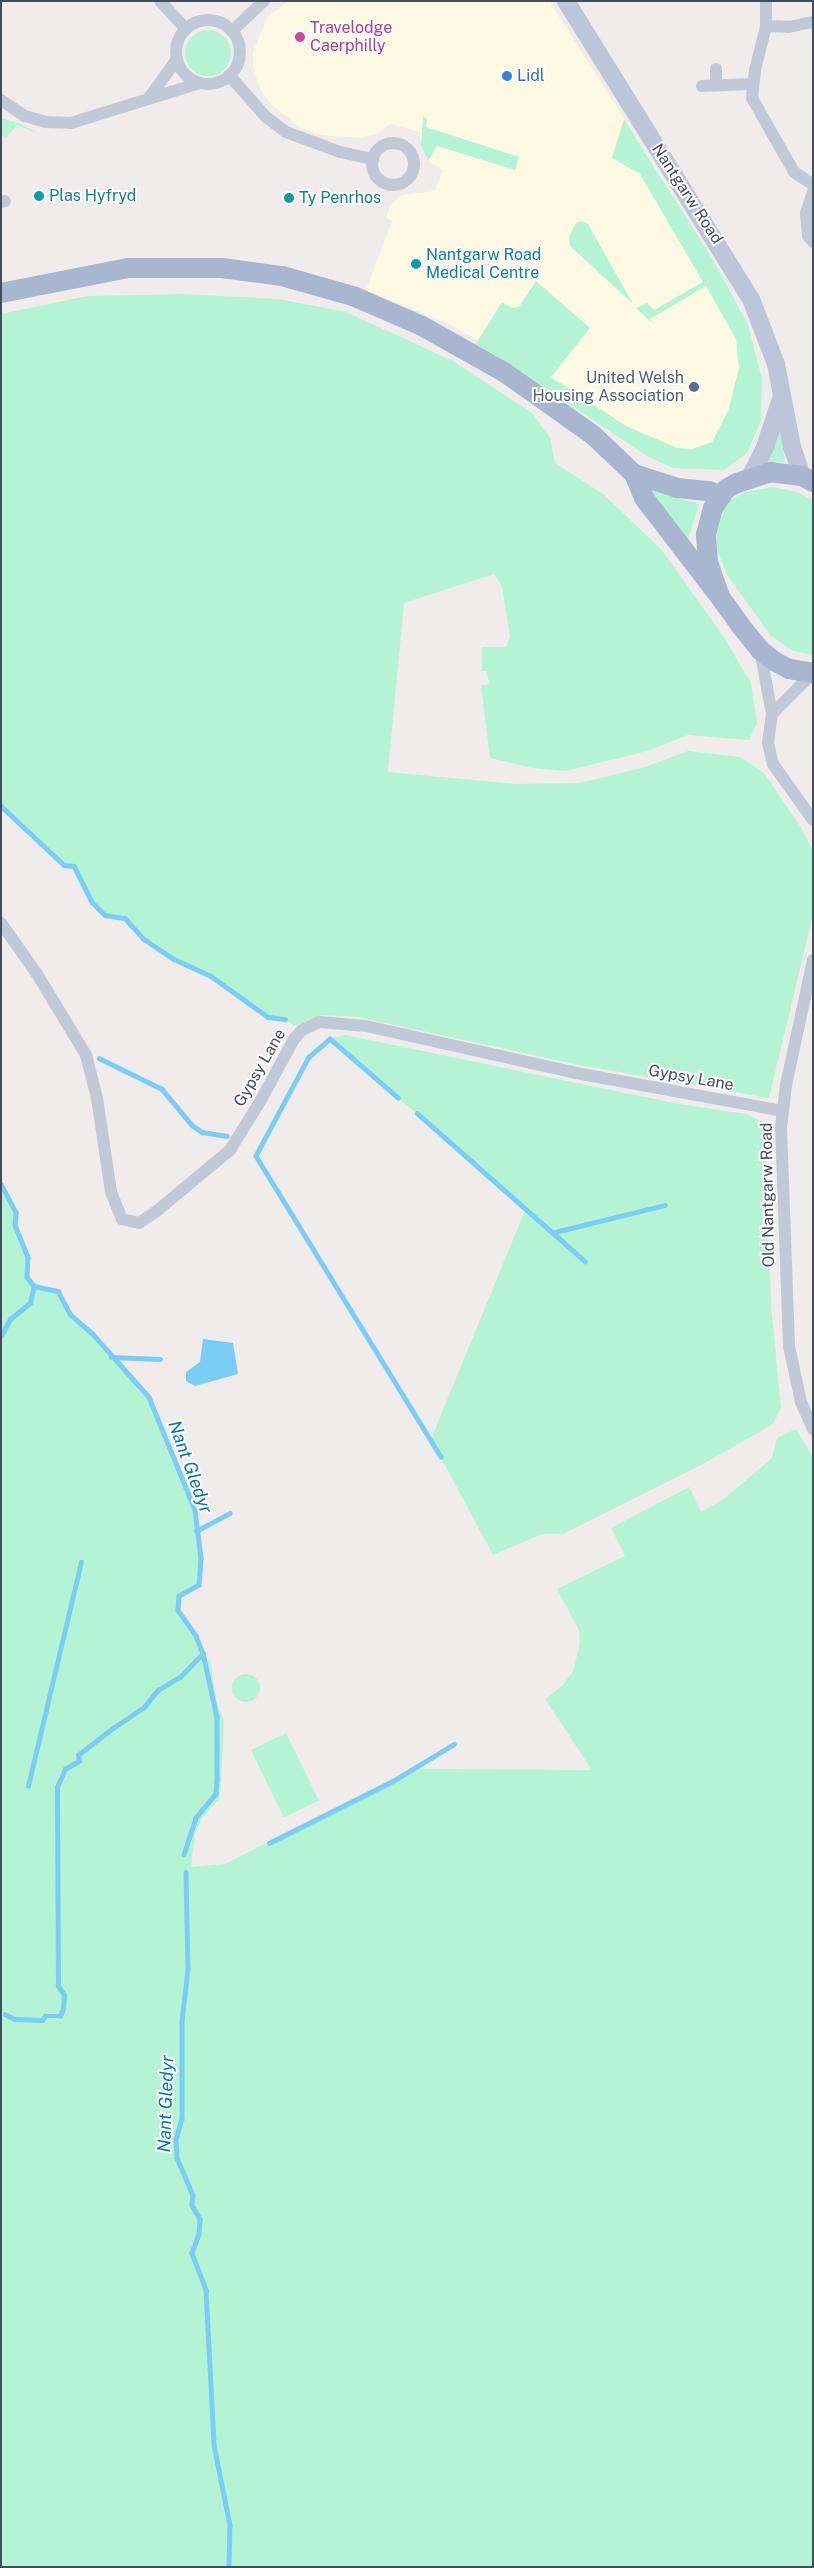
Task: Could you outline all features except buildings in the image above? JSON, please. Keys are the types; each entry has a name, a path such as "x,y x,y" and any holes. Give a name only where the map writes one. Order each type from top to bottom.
{"main road":[{"name":"Nantgarw Road","path":"566,1 751,299 776,364 781,399 807,479"},
{"path":"1,293 128,268 222,268 282,276 353,296 422,326 504,372 593,435 634,474 644,498 760,650 789,669 813,673"},
{"name":"Nantgarw Road","path":"750,477 765,447 781,399"},
{"path":"720,597 708,562 706,535 713,508 726,489 750,477 771,472 807,479"},
{"path":"634,474 678,488 709,491 721,496"}],"street":[{"path":"160,1 186,29"},
{"path":"232,31 264,1"},
{"path":"766,1 766,26 753,84 752,98 794,172 813,185"},
{"path":"1,100 25,116 59,123 81,120 200,83 219,82 230,76 239,59 238,40 232,31 220,23 206,20 186,29 178,41 177,59 149,98"},
{"path":"766,26 789,28 813,22"},
{"path":"177,59 187,76 200,83"},
{"path":"716,69 716,84"},
{"path":"230,76 266,117 286,132 316,144 373,159"},
{"path":"702,86 753,84"},
{"path":"813,192 806,213 808,236 813,242"},
{"path":"760,650 772,714 768,743 773,764 813,820"},
{"path":"772,714 813,673"},
{"name":"Gypsy Lane","path":"1,923 37,974 86,1055 97,1098 110,1192 122,1219 139,1223 185,1190 230,1150 262,1100 294,1039 302,1030 319,1022 366,1026 576,1073 783,1111"},
{"name":"Old Nantgarw Road","path":"813,960 783,1111 782,1163 789,1346 801,1402 813,1429"}],"shaded area":[{"path":"289,1 549,1 668,187 746,334 743,451 662,455 494,349 447,323 366,290 392,221 386,218 390,206 402,195 435,191 443,170 428,161 421,145 420,132 390,124 379,133 362,138 321,135 301,128 272,105 260,89 253,66 253,52 268,16"}],"green space":[{"path":"208,30 221,34 227,40 231,53 227,66 221,72 208,76 195,72 189,66 185,53 189,40 195,34"},
{"path":"423,116 427,119 426,127 519,157 515,170 437,146 428,161 421,145"},
{"path":"1,118 18,123 40,134 17,125 6,138 1,134"},
{"path":"624,119 713,260 748,325 762,379 761,420 747,453 724,470 673,468 647,456 494,354 475,345 502,302 512,308 519,307 536,281 590,328 551,377 626,426 677,448 693,449 712,442 728,411 739,368 736,339 706,286 650,319 653,324 636,308 647,303 654,310 703,282 640,174 612,158"},
{"path":"582,221 588,224 633,304 570,246 569,237 576,223"},
{"path":"183,294 278,299 346,312 453,361 532,413 550,438 555,463 603,494 661,549 723,636 751,683 757,723 749,740 688,735 647,751 566,771 532,768 490,758 481,685 489,684 487,671 482,671 482,647 506,647 510,637 502,586 494,574 404,603 388,772 516,784 579,783 642,768 688,751 740,757 764,773 802,829 813,852 813,915 769,1098 579,1065 358,1017 321,1015 294,1026 285,1019 268,1017 211,976 174,959 144,939 125,918 105,915 92,902 74,866 64,865 1,806 1,314 87,296"},
{"path":"780,424 785,462 763,463"},
{"path":"773,487 797,492 813,500 813,655 793,651 770,635 726,573 717,549 717,526 729,501 745,492"},
{"path":"650,490 699,504 688,540"},
{"path":"345,1035 674,1103 746,1114 762,1122 772,1315 781,1408 773,1424 703,1464 563,1534 542,1534 493,1555 431,1439 526,1208 330,1039"},
{"path":"1,1184 16,1212 15,1225 28,1258 27,1277 34,1286 58,1291 70,1314 92,1333 149,1397 195,1510 201,1558 199,1585 179,1596 178,1610 196,1636 204,1661 210,1659 216,1699 224,1722 220,1798 202,1818 195,1834 191,1867 225,1864 412,1769 592,1770 545,1699 563,1685 573,1671 580,1643 579,1630 557,1589 625,1556 611,1528 689,1487 701,1512 725,1498 772,1458 777,1438 796,1429 813,1457 813,2567 1,2567"},
{"path":"246,1674 256,1678 260,1688 256,1698 246,1702 236,1698 232,1688 236,1678"},
{"path":"286,1733 319,1800 284,1818 251,1750"}],"water":[{"path":"203,1339 233,1343 238,1374 195,1386 186,1381 186,1372 200,1362"}],"waterway":[{"path":"1,806 64,865 74,866 92,902 105,915 125,918 144,939 174,959 211,976 268,1017 285,1019"},
{"path":"398,1098 330,1039 309,1057 256,1156 441,1457"},
{"path":"99,1058 162,1089 192,1125 202,1132 227,1136"},
{"path":"417,1113 585,1261"},
{"name":"Nant Gledyr","path":"1,1184 16,1212 15,1225 28,1258 27,1277 34,1286 58,1291 70,1314 92,1333 149,1397 195,1510 201,1558 199,1585 179,1596 178,1610 196,1636 203,1653 217,1717 217,1780 216,1794 196,1818 184,1854"},
{"path":"555,1232 665,1205"},
{"path":"1,1336 10,1319 30,1303 34,1286"},
{"path":"111,1357 160,1359"},
{"path":"196,1531 230,1513"},
{"path":"28,1786 81,1562"},
{"path":"5,2014 15,2019 42,2020 45,2016 60,2016 63,2009 64,1995 58,1986 57,1787 65,1769 79,1761 78,1755 144,1707 158,1690 180,1677 203,1653"},
{"path":"269,1843 393,1781 454,1744"},
{"name":"Nant Gledyr","path":"186,1872 188,1969 182,2022 182,2119 176,2139 177,2158 193,2195 192,2205 200,2219 199,2234 192,2253 206,2290 214,2445 230,2525 229,2567"}],"place":[{"name":"Travelodge Caerphilly","path":"300,37"},
{"name":"Lidl","path":"507,76"},
{"name":"Plas Hyfryd","path":"39,196"},
{"name":"Ty Penrhos","path":"289,198"},
{"name":"Nantgarw Road Medical Centre","path":"416,264"},
{"name":"United Welsh Housing Association","path":"694,387"}]}
